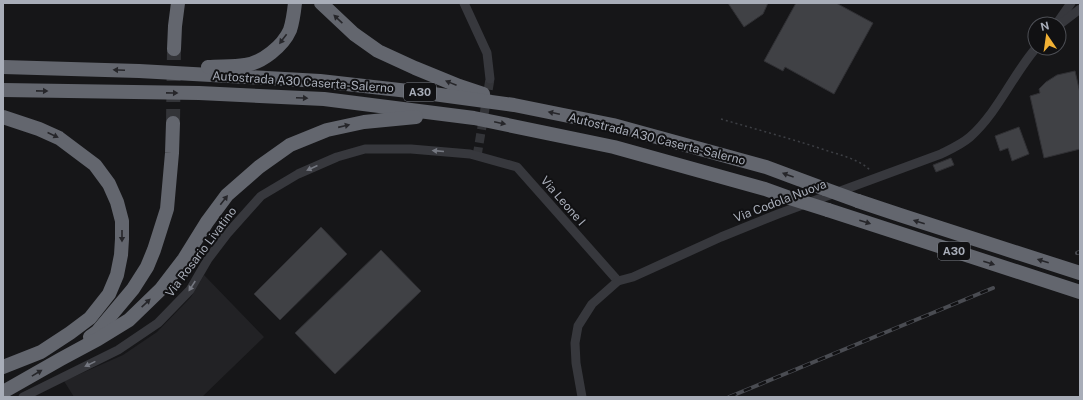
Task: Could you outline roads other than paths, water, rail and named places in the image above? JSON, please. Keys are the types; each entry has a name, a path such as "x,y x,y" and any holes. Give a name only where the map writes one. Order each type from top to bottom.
{"highway":[{"path":"174,49 178,3"},
{"path":"139,71 246,65 257,61 268,55 279,45 289,32 293,20 295,3"},
{"path":"321,3 354,34 378,50 415,68 458,86 514,104"},
{"name":"Autostrada A30 Caserta-Salerno","path":"3,67 139,71 320,81 426,92 514,104 614,125 766,167 858,201 1080,273"},
{"name":"Autostrada A30 Caserta-Salerno","path":"3,90 192,93 324,99 474,118 614,147 765,190 1080,292"},
{"path":"3,392 129,320 161,289 184,259 207,222 227,195 259,167 290,145 327,130 364,122 411,116 474,118"},
{"path":"3,117 39,129 59,138 95,165 109,184 117,202 122,221 121,255 117,275 109,294 90,318 40,352"},
{"path":"61,359 97,332 133,289 147,267 160,233 167,209 170,189 173,123"},
{"path":"3,367 79,334 113,313"}],"street":[{"path":"464,3 487,53 490,78"},
{"path":"1062,16 1071,3"},
{"path":"1067,19 1080,9"},
{"name":"Via Codola Nuova","path":"582,397 576,363 575,343 578,326 592,304 618,281 634,277 735,231 876,177 941,154 958,146 970,138 990,116 1030,56"},
{"name":"Via Rosario Livatino","path":"23,397 118,350 158,324 190,290 208,259 227,234 261,196 298,174 337,157 365,149 411,149 470,154 477,156"},
{"name":"Via Leone I","path":"477,156 517,167 618,281"}],"tunnel":[{"path":"173,123 174,49"},
{"path":"477,156 490,79"}],"railway":[{"path":"729,397 993,288"}]}
